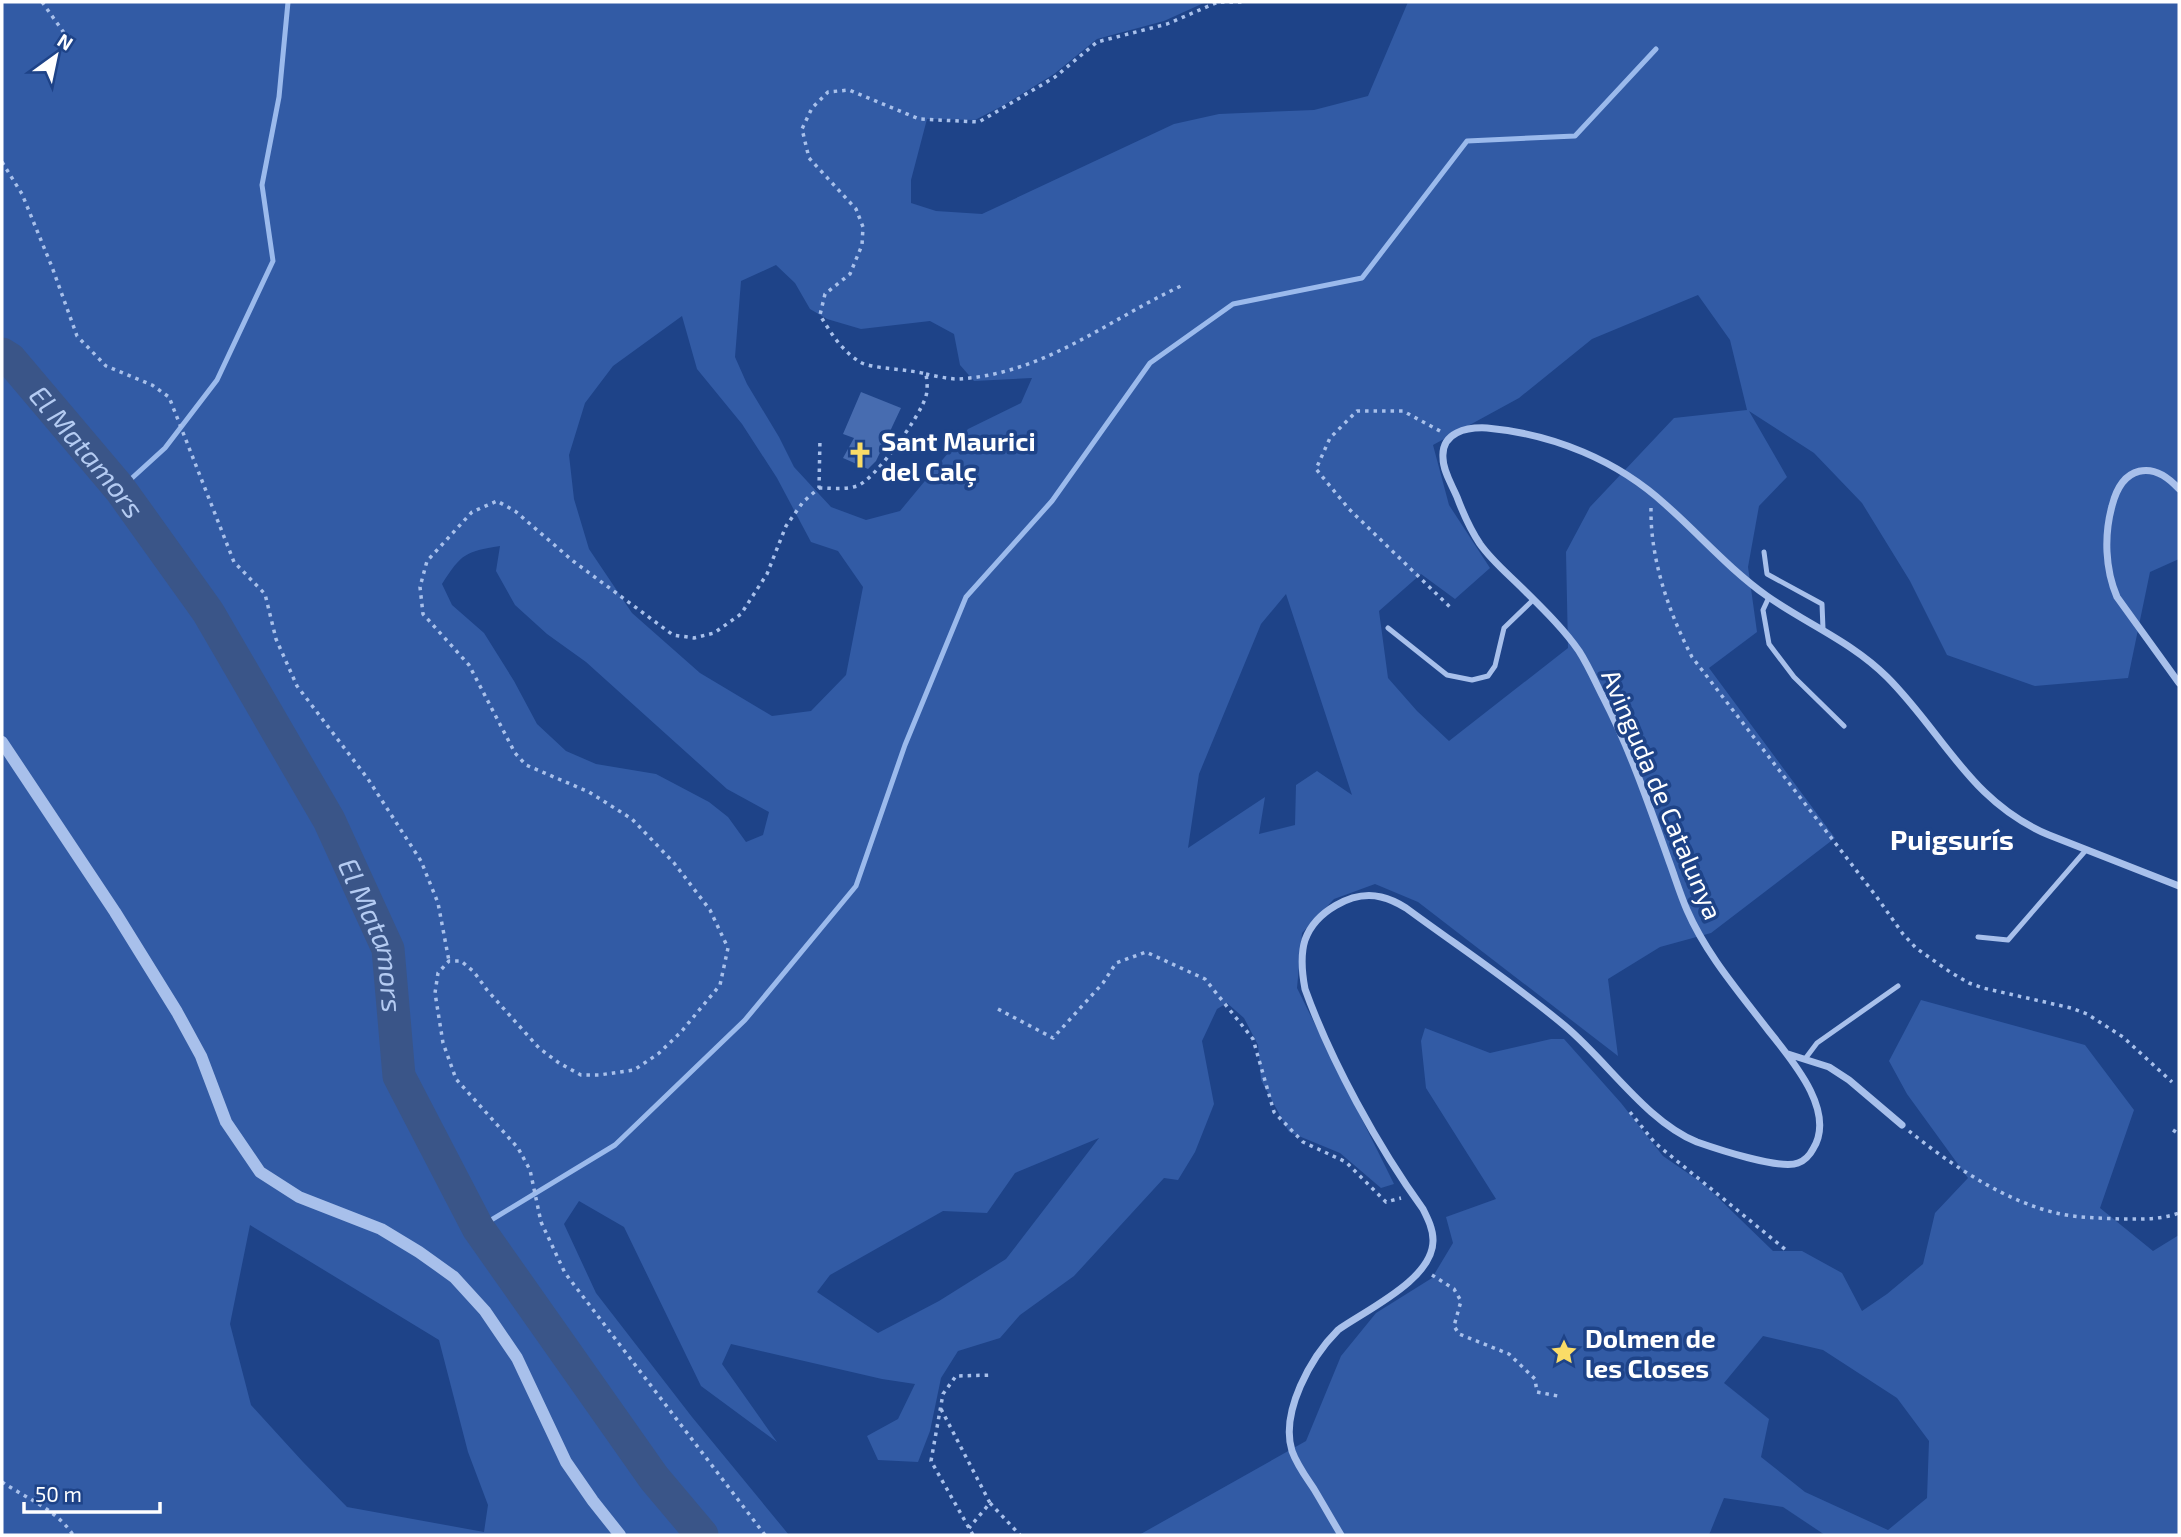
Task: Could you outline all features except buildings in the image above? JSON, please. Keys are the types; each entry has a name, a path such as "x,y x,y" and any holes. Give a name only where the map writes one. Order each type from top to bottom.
{"street":[{"path":"1451,437 1467,428 1523,433 1579,450 1615,467 1652,492 1730,566 1769,597 1855,650 1888,678 1988,797 2028,826 2179,886"},
{"name":"Avinguda de Catalunya","path":"1413,1195 1375,1135 1340,1069 1311,1006 1302,976 1302,953 1308,932 1314,923 1332,908 1356,897 1368,895 1392,900 1406,908 1532,1000 1590,1048 1646,1107 1674,1130 1711,1146 1747,1157 1796,1164 1803,1161 1815,1146 1821,1126 1815,1101 1787,1054 1724,973 1699,935 1613,715 1578,650 1489,556 1471,531 1443,460 1446,444 1451,437"},
{"path":"2179,489 2161,473 2151,470 2137,471 2130,476 2112,504 2107,551 2111,584 2117,597 2179,683"},
{"path":"2,742 115,912 177,1012 201,1056 226,1122 260,1172 299,1197 381,1229 454,1278 485,1311 517,1358 566,1462 620,1535"},
{"path":"1787,1054 1829,1067 1849,1080 1902,1125"},
{"path":"1342,1535 1293,1453 1290,1441 1292,1412 1312,1361 1329,1339 1345,1325 1405,1286 1430,1256 1433,1238 1429,1221 1413,1195"}],"lane":[{"path":"1765,552 1767,574 1822,604 1823,629"},
{"path":"1769,597 1763,610 1769,644 1794,677 1844,726"},
{"path":"1388,628 1447,674 1472,680 1488,676 1495,666 1504,628 1533,600"},
{"path":"1978,937 2008,940 2086,850"},
{"path":"1805,1059 1817,1043 1898,986"}],"path":[{"path":"42,2 67,37"},
{"path":"1181,286 1150,300 1069,347 1013,370 956,379 861,363 833,338 820,315 825,294 850,274 862,245 863,227 856,209 809,159 802,129 813,108 828,92 849,90 919,119 979,122 1055,77 1097,42 1167,24 1218,2 1246,2"},
{"path":"2,162 22,194 77,336 106,366 152,385 169,397 234,562 265,594 276,639 297,686 368,779 421,861 438,903 449,961"},
{"path":"765,1535 565,1273 541,1222 530,1170 518,1148 456,1079 443,1044 435,993 438,973 449,961 461,961 474,972 486,990 539,1048 559,1063 581,1075 634,1070 658,1055 720,985 728,948 710,910 674,863 632,819 589,792 526,765 515,752 469,665 423,614 420,587 427,561 472,512 496,502 515,511 573,561 673,635 694,638 714,633 741,614 767,573 786,526 803,502 819,488 859,486 889,457 926,397 926,374"},
{"path":"1450,607 1349,509 1316,469 1331,438 1357,411 1403,411 1451,437"},
{"path":"819,488 820,438"},
{"path":"1652,492 1653,535 1660,573 1670,606 1692,657 1903,934 1931,960 1969,984 2071,1008 2101,1022 2123,1037 2172,1082"},
{"path":"998,1009 1053,1038 1116,964 1146,952 1205,979 1253,1039 1274,1112 1303,1142 1346,1162 1386,1202 1413,1195"},
{"path":"1625,1105 1655,1143 1787,1250"},
{"path":"1902,1125 1940,1155 1979,1180 2048,1211 2080,1217 2129,1219 2154,1219 2179,1213"},
{"path":"2173,1130 2179,1134"},
{"path":"1422,1268 1454,1289 1461,1301 1454,1326 1458,1334 1509,1354 1535,1379 1537,1392 1558,1396"},
{"path":"973,1535 931,1461 943,1394 956,1376 993,1375"},
{"path":"941,1408 990,1503 1020,1535"},
{"path":"2,1482 30,1497 73,1535"},
{"path":"969,1528 990,1503"}],"shaded area":[{"path":"2,2 1206,2 1164,21 1097,39 1054,74 975,120 927,119 911,180 911,203 936,211 982,214 1174,124 1219,114 1314,110 1368,96 1408,2 2179,2 2179,559 2150,572 2128,678 2035,686 1947,655 1910,581 1862,503 1814,453 1749,411 1787,477 1759,506 1748,567 1757,632 1709,668 1835,838 1711,933 1660,947 1608,979 1618,1056 1418,902 1375,884 1334,899 1302,933 1297,988 1394,1184 1381,1188 1340,1153 1289,1132 1261,1080 1258,1045 1244,1018 1227,1003 1217,1009 1202,1041 1214,1104 1195,1152 1178,1180 1164,1178 1074,1276 1020,1315 1000,1338 958,1351 941,1378 930,1431 918,1462 878,1460 867,1436 898,1419 915,1384 882,1379 731,1344 722,1364 777,1442 701,1386 624,1227 579,1201 564,1224 596,1293 692,1417 789,1535 2,1535","holes":["776,265 795,283 810,309 827,319 861,329 930,321 954,334 960,365 974,381 1032,378 1021,403 968,429 900,511 866,520 831,507 794,467 747,384 735,357 741,281","1698,295 1730,340 1747,410 1674,418 1590,507 1566,552 1568,648 1449,741 1417,711 1388,678 1379,611 1421,574 1455,599 1490,568 1449,505 1433,445 1519,398 1592,339","682,316 697,369 742,424 777,478 811,542 838,551 863,587 846,675 811,711 772,716 700,673 632,613 589,549 574,499 569,455 585,403 613,366","500,546 496,571 515,605 547,634 586,662 727,789 769,812 763,835 746,842 728,817 709,802 656,774 596,764 566,751 537,724 484,633 452,605 442,584 460,560 479,550","1286,594 1352,795 1317,771 1296,785 1295,825 1259,834 1265,797 1188,848 1199,774 1261,624","1099,1138 1006,1259 939,1301 878,1333 817,1292 830,1275 943,1211 987,1213 1015,1173","250,1225 439,1340 468,1452 488,1505 484,1532 347,1507 251,1405 230,1324"]},
{"path":"1921,1000 2085,1045 2134,1110 2100,1208 2153,1251 2179,1235 2179,1535 1825,1535 1783,1507 1724,1498 1709,1535 1139,1535 1306,1441 1341,1356 1376,1313 1432,1278 1453,1243 1446,1217 1496,1199 1426,1088 1421,1041 1425,1028 1490,1053 1551,1039 1564,1039 1621,1103 1663,1156 1705,1185 1773,1251 1802,1251 1842,1273 1862,1311 1923,1264 1935,1213 1968,1178 1907,1094 1889,1061","holes":["1763,1336 1823,1350 1897,1398 1929,1441 1927,1498 1888,1530 1805,1492 1761,1457 1769,1419 1724,1383"]}],"waterway":[{"path":"120,489 165,448 217,380 273,261 262,185 279,97 288,2"},
{"path":"478,1228 615,1145 745,1020 856,886 905,745 966,597 1052,501 1150,363 1233,304 1362,278 1467,141 1575,136 1656,49"},
{"name":"El Matamors","path":"2,354 10,359 120,489 208,612 329,820 388,949 399,1076 478,1228 654,1478 702,1535"}],"place":[{"name":"Sant Maurici del Calç","path":"860,455"},
{"name":"Dolmen de les Closes","path":"1564,1352"}],"district":[{"name":"Puigsurís","path":"1952,839"}]}
